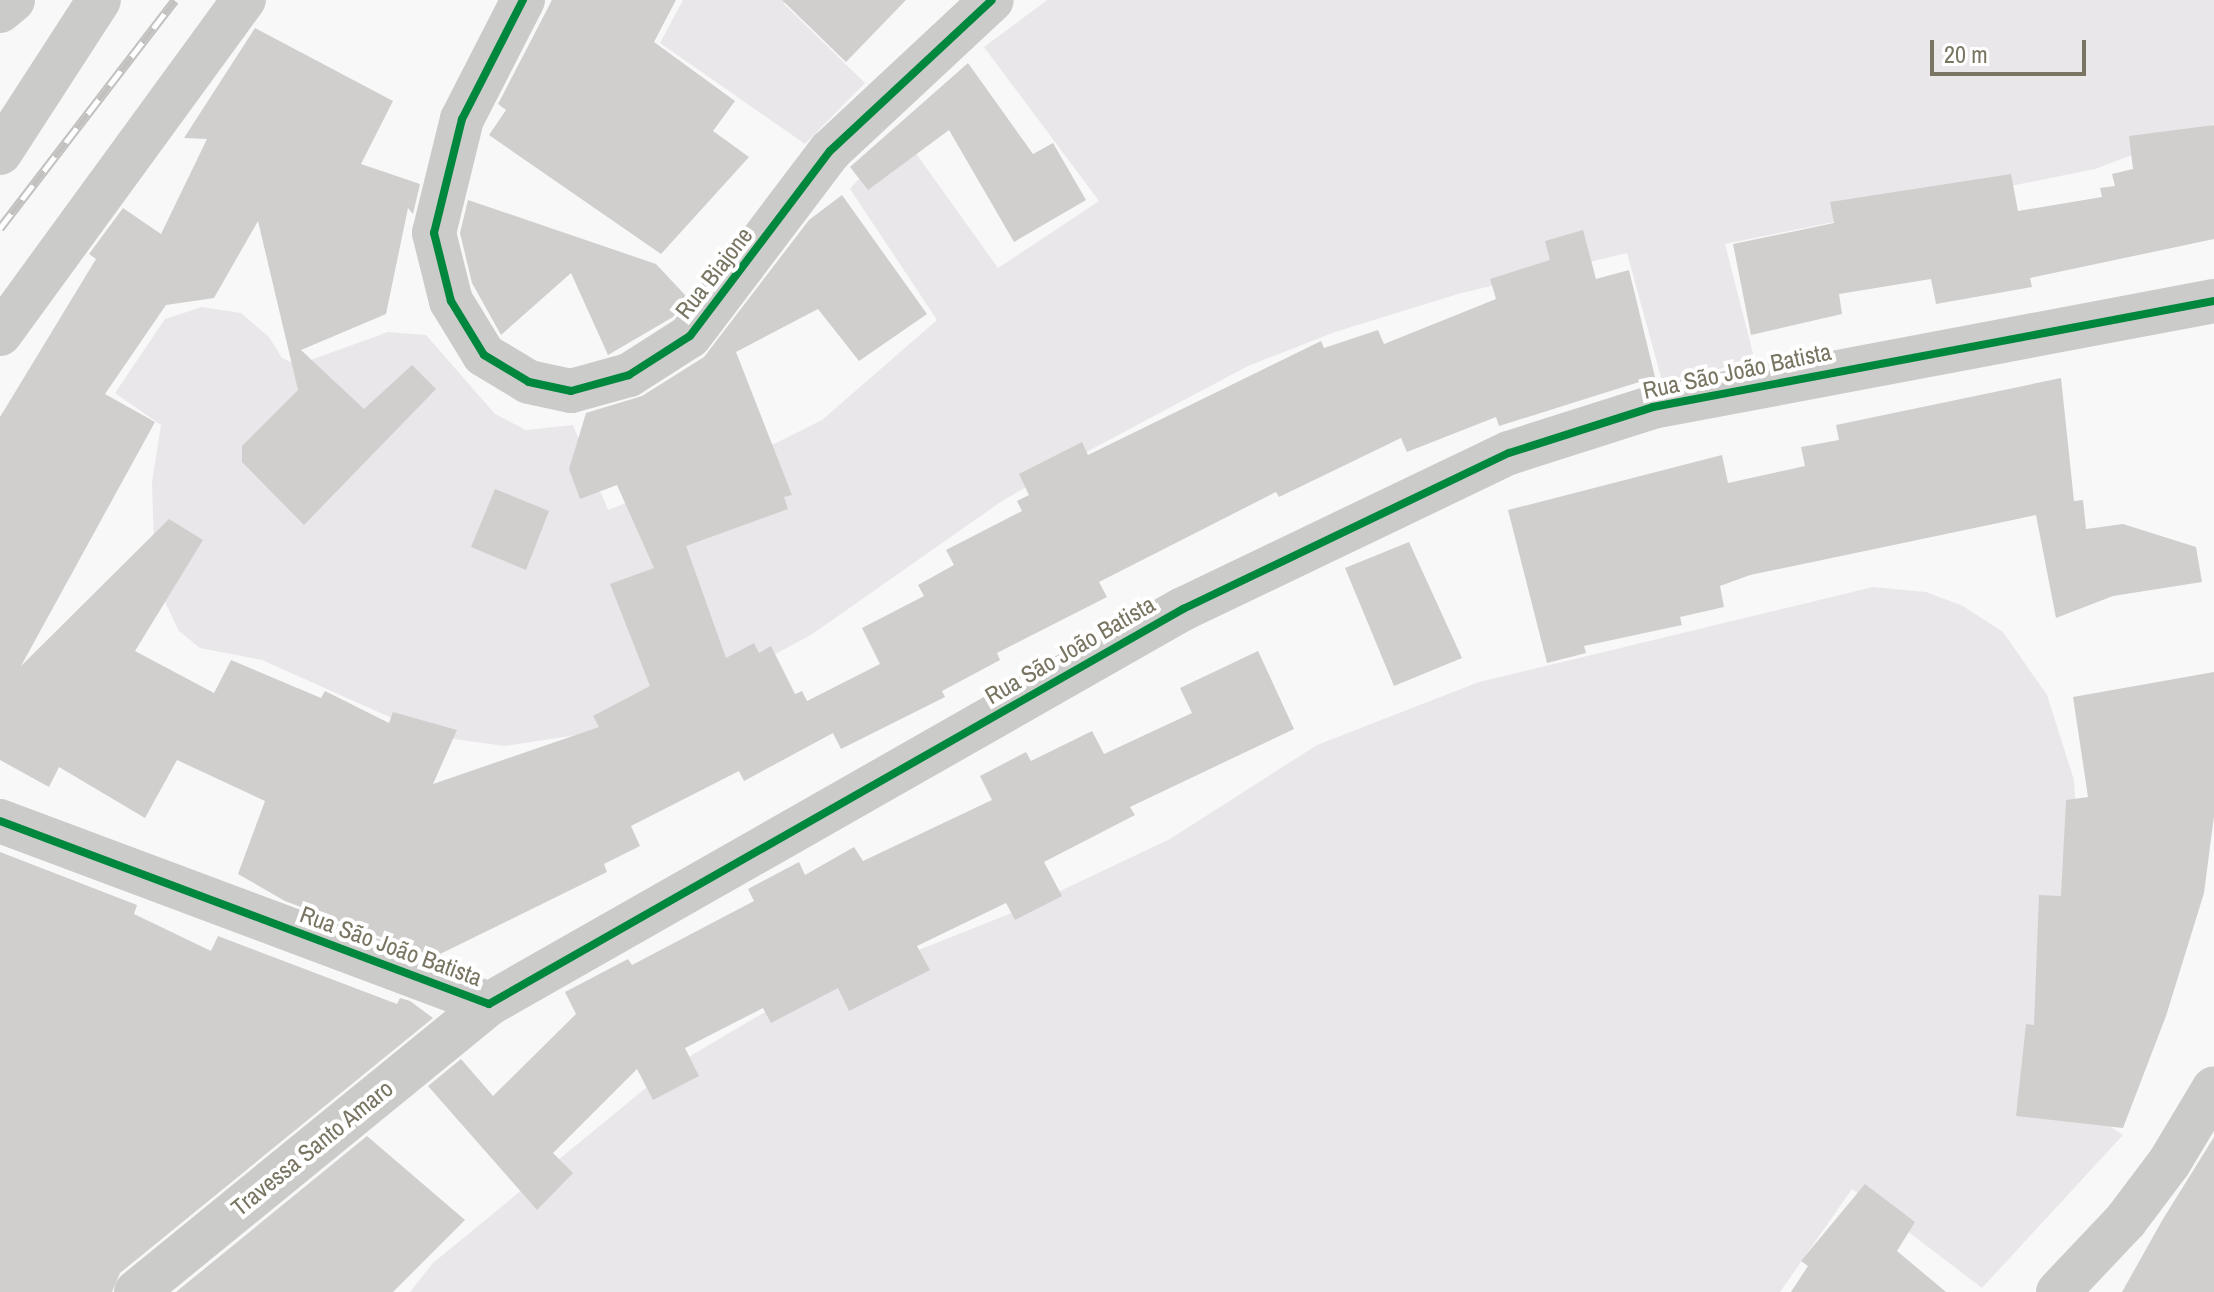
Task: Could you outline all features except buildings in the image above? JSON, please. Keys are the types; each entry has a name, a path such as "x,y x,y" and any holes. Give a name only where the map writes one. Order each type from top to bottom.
{"street":[{"path":"0,11 13,0"},
{"path":"0,153 99,0"},
{"path":"0,334 244,0"},
{"name":"Rua Biajone","path":"523,0 462,119 434,233 451,301 484,355 529,382 571,391 620,379 690,336 830,151 992,0"},
{"name":"Rua São João Batista","path":"0,821 489,1004 1183,609 1509,453 1653,407 2214,301"},
{"name":"Travessa Santo Amaro","path":"136,1292 489,1004"},
{"path":"2058,1292 2126,1220 2169,1163 2214,1088"}],"shaded area":[{"path":"683,0 787,0 784,4 865,83 805,144 660,43"},
{"path":"1047,0 2214,0 2214,124 2095,169 1725,244 1755,361 1662,381 1627,253 1458,294 1335,332 1248,366 1002,501 811,635 734,676 583,734 505,746 432,736 262,660 200,648 179,631 165,602 154,544 152,482 161,425 115,393 165,319 202,307 241,313 269,337 282,358 297,365 388,332 426,335 495,414 526,430 573,425 608,510 772,445 822,420 937,320 850,189 900,131 998,268 1099,201 984,47"},
{"path":"1873,587 1926,592 1963,606 2003,632 2047,695 2074,780 2080,880 2021,1068 2123,1135 1982,1288 1852,1189 1780,1292 410,1292 433,1263 670,1068 770,1009 1024,908 1170,839 1317,745 1479,682"}],"railway":[{"path":"0,228 175,0"}],"cycle path":[{"path":"523,0 462,119 434,233 451,301 484,355 529,382 571,391 629,375 690,336 830,151 992,0"},
{"path":"0,821 489,1004 1183,609 1509,453 1653,407 2214,301"}]}
